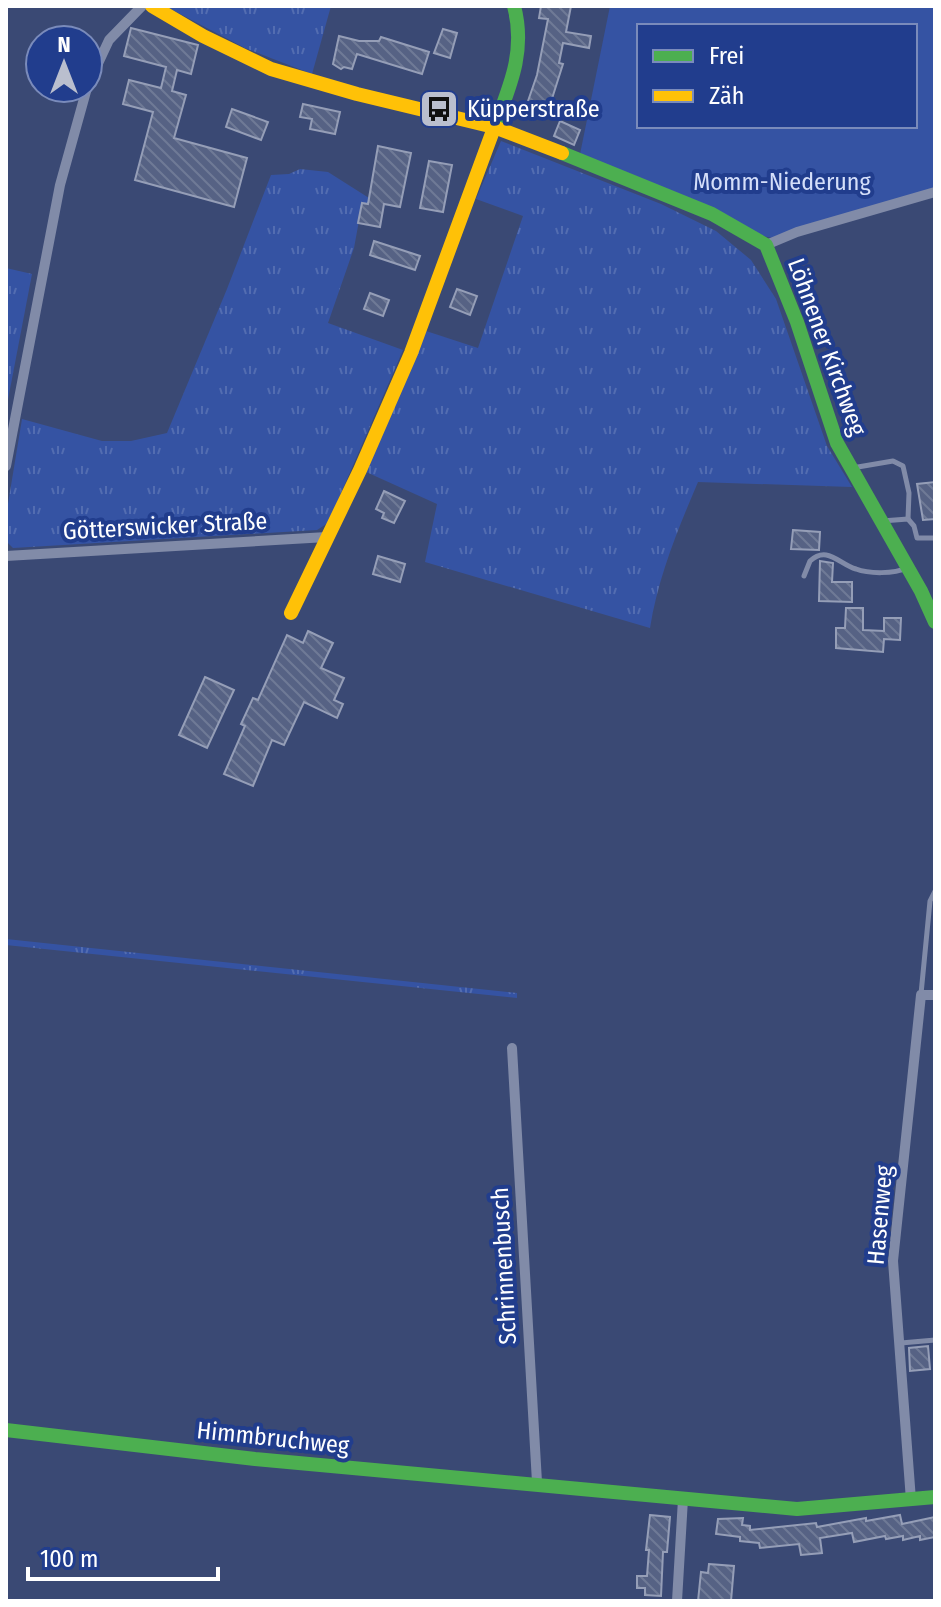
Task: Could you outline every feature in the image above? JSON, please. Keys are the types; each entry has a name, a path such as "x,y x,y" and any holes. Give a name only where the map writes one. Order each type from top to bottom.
{"street":[{"path":"104,51 109,40 142,6"},
{"name":"Löhnener Kirchweg","path":"152,6 203,36 271,69 357,94 494,127 669,195 712,214 766,245 797,322 837,443 935,622"},
{"path":"291,613 360,470 421,329 514,75 520,29 514,6"},
{"path":"6,466 60,185 83,104"},
{"path":"766,245 797,232 935,192"},
{"name":"Götterswicker Straße","path":"6,556 327,537"},
{"path":"921,995 935,995"},
{"name":"Hasenweg","path":"911,1500 893,1261 921,995"},
{"name":"Schrinnenbusch","path":"512,1048 537,1484"},
{"name":"Himmbruchweg","path":"6,1430 255,1459 797,1509 935,1497"},
{"path":"677,1601 683,1499"}],"lane":[{"path":"850,468 893,461 903,466 909,493 908,519 914,526 917,538 935,538"},
{"path":"881,521 908,519"},
{"path":"804,576 810,561 822,555 833,556 860,571 900,571 908,568"},
{"path":"921,995 930,901 935,891"},
{"path":"901,1343 935,1340"}],"green space":[{"path":"165,6 331,6 312,74 245,48"},
{"name":"Momm-Niederung","path":"610,6 935,6 935,196 783,240 751,234 578,164"},
{"path":"501,141 661,204 716,231 751,260 776,299 827,446 852,487 698,482 663,572 650,628 425,562 437,504 364,471 426,331 478,348 523,216 476,199"},
{"path":"300,169 328,172 369,198 368,204 362,204 354,248 328,323 403,350 328,523 317,530 13,548 6,541 6,516 22,419 102,441 131,441 167,433 271,175 289,174"},
{"path":"6,268 32,274 6,410"},
{"path":"6,939 517,993 517,998 6,945"}],"building":[{"path":"541,6 571,6 566,32 591,36 589,48 563,43 559,63 563,64 549,108 528,101 537,75 548,19 539,18"},
{"path":"131,28 198,45 191,74 177,70 172,91 186,95 174,138 247,158 234,207 135,180 153,112 123,104 129,80 161,88 166,67 124,56"},
{"path":"443,29 457,33 450,58 434,53"},
{"path":"339,36 359,41 379,41 381,37 429,52 422,74 357,54 352,69 341,69 333,64"},
{"path":"303,104 340,112 335,134 310,129 312,119 300,117"},
{"path":"232,109 268,122 261,140 226,127"},
{"path":"560,121 580,130 574,145 554,136"},
{"path":"378,146 411,153 400,207 384,204 380,227 358,223 362,203 368,204"},
{"path":"429,161 452,165 443,212 420,208"},
{"path":"374,241 420,256 415,270 370,255"},
{"path":"457,289 477,296 470,315 450,307"},
{"path":"370,293 389,300 383,316 364,309"},
{"path":"935,482 935,519 923,520 917,484"},
{"path":"384,491 405,501 394,523 382,518 384,513 376,509"},
{"path":"793,530 820,532 819,550 791,549"},
{"path":"378,556 405,564 400,582 373,574"},
{"path":"820,561 833,563 832,582 852,582 852,602 819,601"},
{"path":"846,608 863,608 863,630 884,631 884,618 901,618 900,640 884,639 883,652 836,648 836,628 845,628"},
{"path":"308,631 333,643 321,668 344,678 334,700 343,704 337,718 304,702 284,745 272,740 253,786 224,774 245,726 241,724 253,698 258,700 287,635 303,643"},
{"path":"205,677 234,690 207,748 179,735"},
{"path":"928,1346 930,1369 910,1371 909,1348"},
{"path":"650,1515 670,1517 667,1552 663,1552 661,1596 645,1595 645,1588 637,1588 637,1576 647,1576"},
{"path":"900,1515 902,1524 935,1517 935,1537 903,1540 903,1536 886,1539 885,1536 854,1542 852,1533 820,1538 822,1553 801,1555 799,1544 760,1548 759,1543 716,1534 718,1519 743,1518 742,1525 750,1526 750,1530 816,1523 817,1527"},
{"path":"709,1564 734,1566 731,1601 698,1601 701,1572 708,1573"}],"traffic: fast":[{"path":"494,128 511,83 517,53 514,6"},
{"path":"562,153 712,214 766,245 797,322 837,443 921,591 935,622"},
{"path":"6,1430 255,1459 797,1509 935,1497"}],"traffic: slow":[{"path":"152,6 203,36 271,69 357,94 494,127 562,153"},
{"path":"291,613 360,470 411,353 494,128"}],"place":[{"name":"Küpperstraße","path":"439,109"}]}
